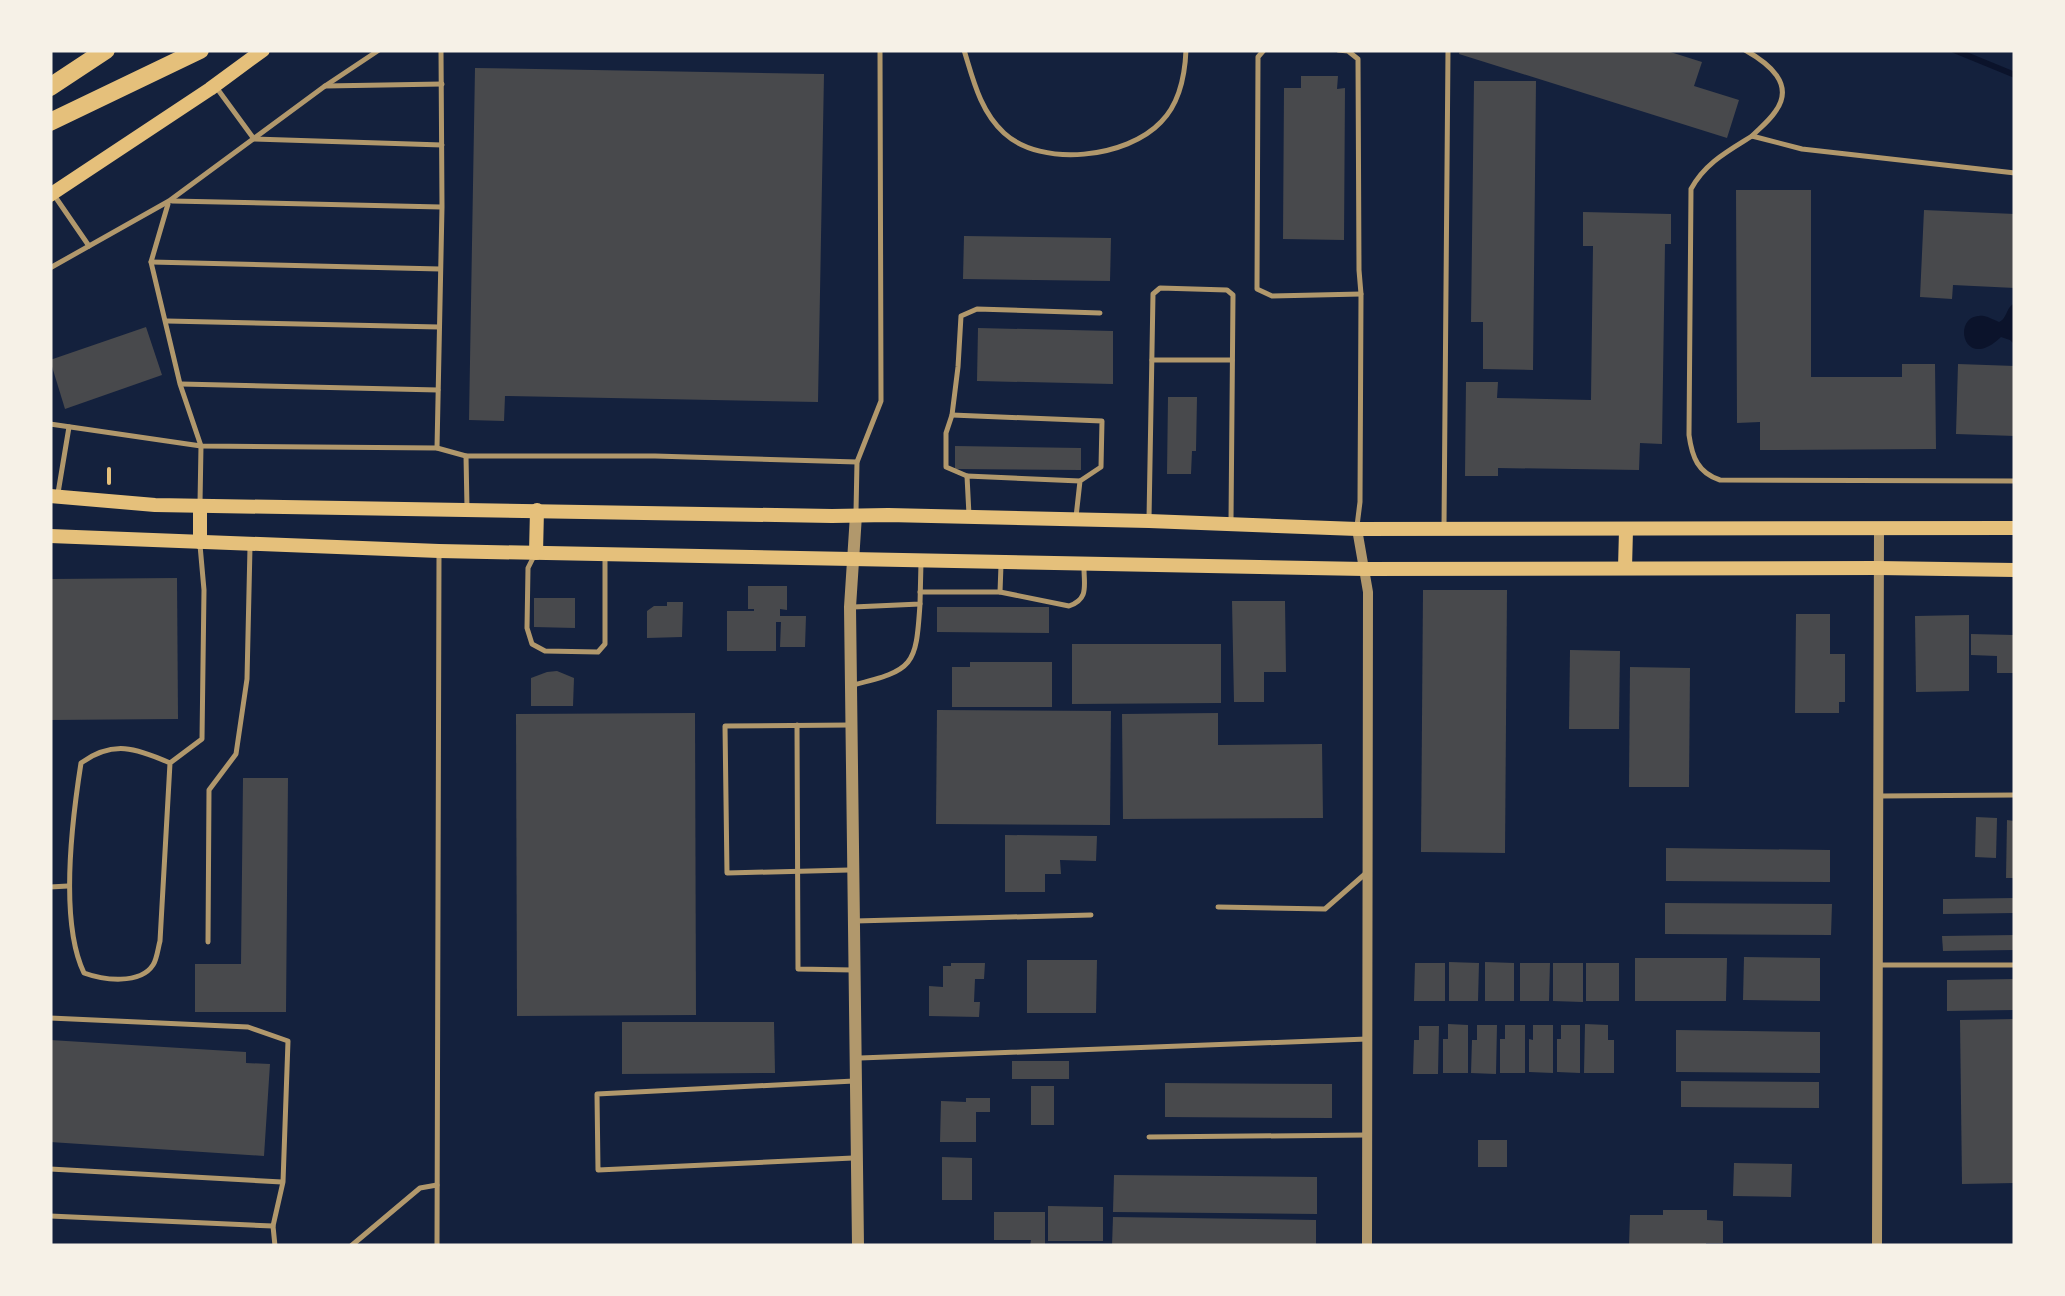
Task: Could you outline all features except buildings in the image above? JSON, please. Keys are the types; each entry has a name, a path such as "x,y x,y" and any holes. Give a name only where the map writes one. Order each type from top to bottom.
{"highway":[{"path":"50,87 106,50"},
{"path":"50,122 200,50"}],"main road":[{"path":"52,194 264,50"},
{"path":"54,496 155,505 969,516 1357,529 2015,528"},
{"path":"200,506 200,542"},
{"path":"536,552 537,510"},
{"path":"1625,568 1626,530"},
{"path":"50,536 439,551 1364,569 2015,570"}],"street":[{"path":"856,515 850,607 858,1246"},
{"path":"1878,1246 1879,527"},
{"path":"1357,529 1368,592 1367,1246"}],"lane":[{"path":"50,268 169,201 378,50"},
{"path":"438,448 441,50"},
{"path":"856,515 858,462 881,401 880,50"},
{"path":"964,50 976,90 997,126 1019,144 1057,154 1121,147 1160,124 1173,107 1182,84 1186,50"},
{"path":"1264,50 1258,57 1257,289 1272,296 1361,294"},
{"path":"1338,50 1348,50 1358,59 1361,294 1357,529"},
{"path":"1444,528 1448,50"},
{"path":"1745,50 1773,68 1782,96 1776,111 1752,136 1700,172 1691,189 1690,435 1698,465 1707,476 1720,480 2015,481"},
{"path":"325,86 442,84"},
{"path":"215,86 254,139"},
{"path":"1752,136 1802,149 2015,174"},
{"path":"254,139 442,145"},
{"path":"52,194 90,246"},
{"path":"169,201 442,208"},
{"path":"169,201 150,262 180,384 201,446 200,506"},
{"path":"150,262 440,269"},
{"path":"1150,520 1154,294 1160,288 1227,290 1233,295 1231,524"},
{"path":"952,415 1102,421 1101,466 1080,481 967,476 946,468 946,432 952,415 961,316 977,309 1100,313"},
{"path":"166,321 439,328"},
{"path":"1152,360 1232,360"},
{"path":"180,384 438,390"},
{"path":"50,424 201,446 438,448 466,456 858,462"},
{"path":"54,496 70,427"},
{"path":"466,456 466,510"},
{"path":"967,476 969,516"},
{"path":"1075,520 1080,481"},
{"path":"170,763 140,750 100,750 81,763 68,886 77,959 84,973 99,978 139,977 153,965 160,941 170,763 202,739 204,590 200,542"},
{"path":"208,942 209,790 236,754 247,679 250,544"},
{"path":"437,1246 439,551"},
{"path":"536,552 528,568 527,628 532,644 545,651 598,652 606,644 605,554"},
{"path":"853,685 890,676 908,664 917,647 921,561"},
{"path":"1000,592 1001,562"},
{"path":"920,592 1000,592 1068,606 1084,596 1084,562"},
{"path":"850,607 920,604"},
{"path":"798,725 798,969 856,970"},
{"path":"853,725 725,726 727,873 855,870"},
{"path":"1878,796 2015,795"},
{"path":"1218,907 1325,909 1367,872"},
{"path":"50,886 68,886"},
{"path":"856,921 1091,915"},
{"path":"1878,965 2015,965"},
{"path":"50,1018 248,1027 288,1041 283,1182 272,1226 275,1246"},
{"path":"857,1058 1367,1039"},
{"path":"857,1081 597,1094 598,1170 857,1158"},
{"path":"1149,1136 1367,1135"},
{"path":"50,1169 283,1182"},
{"path":"351,1246 420,1188 437,1184"},
{"path":"50,1216 272,1226"}],"path":[{"path":"108,488 109,469"}],"water":[{"path":"2015,303 2015,345 2001,337 1988,347 1970,346 1964,330 1973,317 1984,316 1999,322"}],"waterway":[{"path":"1954,50 2015,75"}]}
